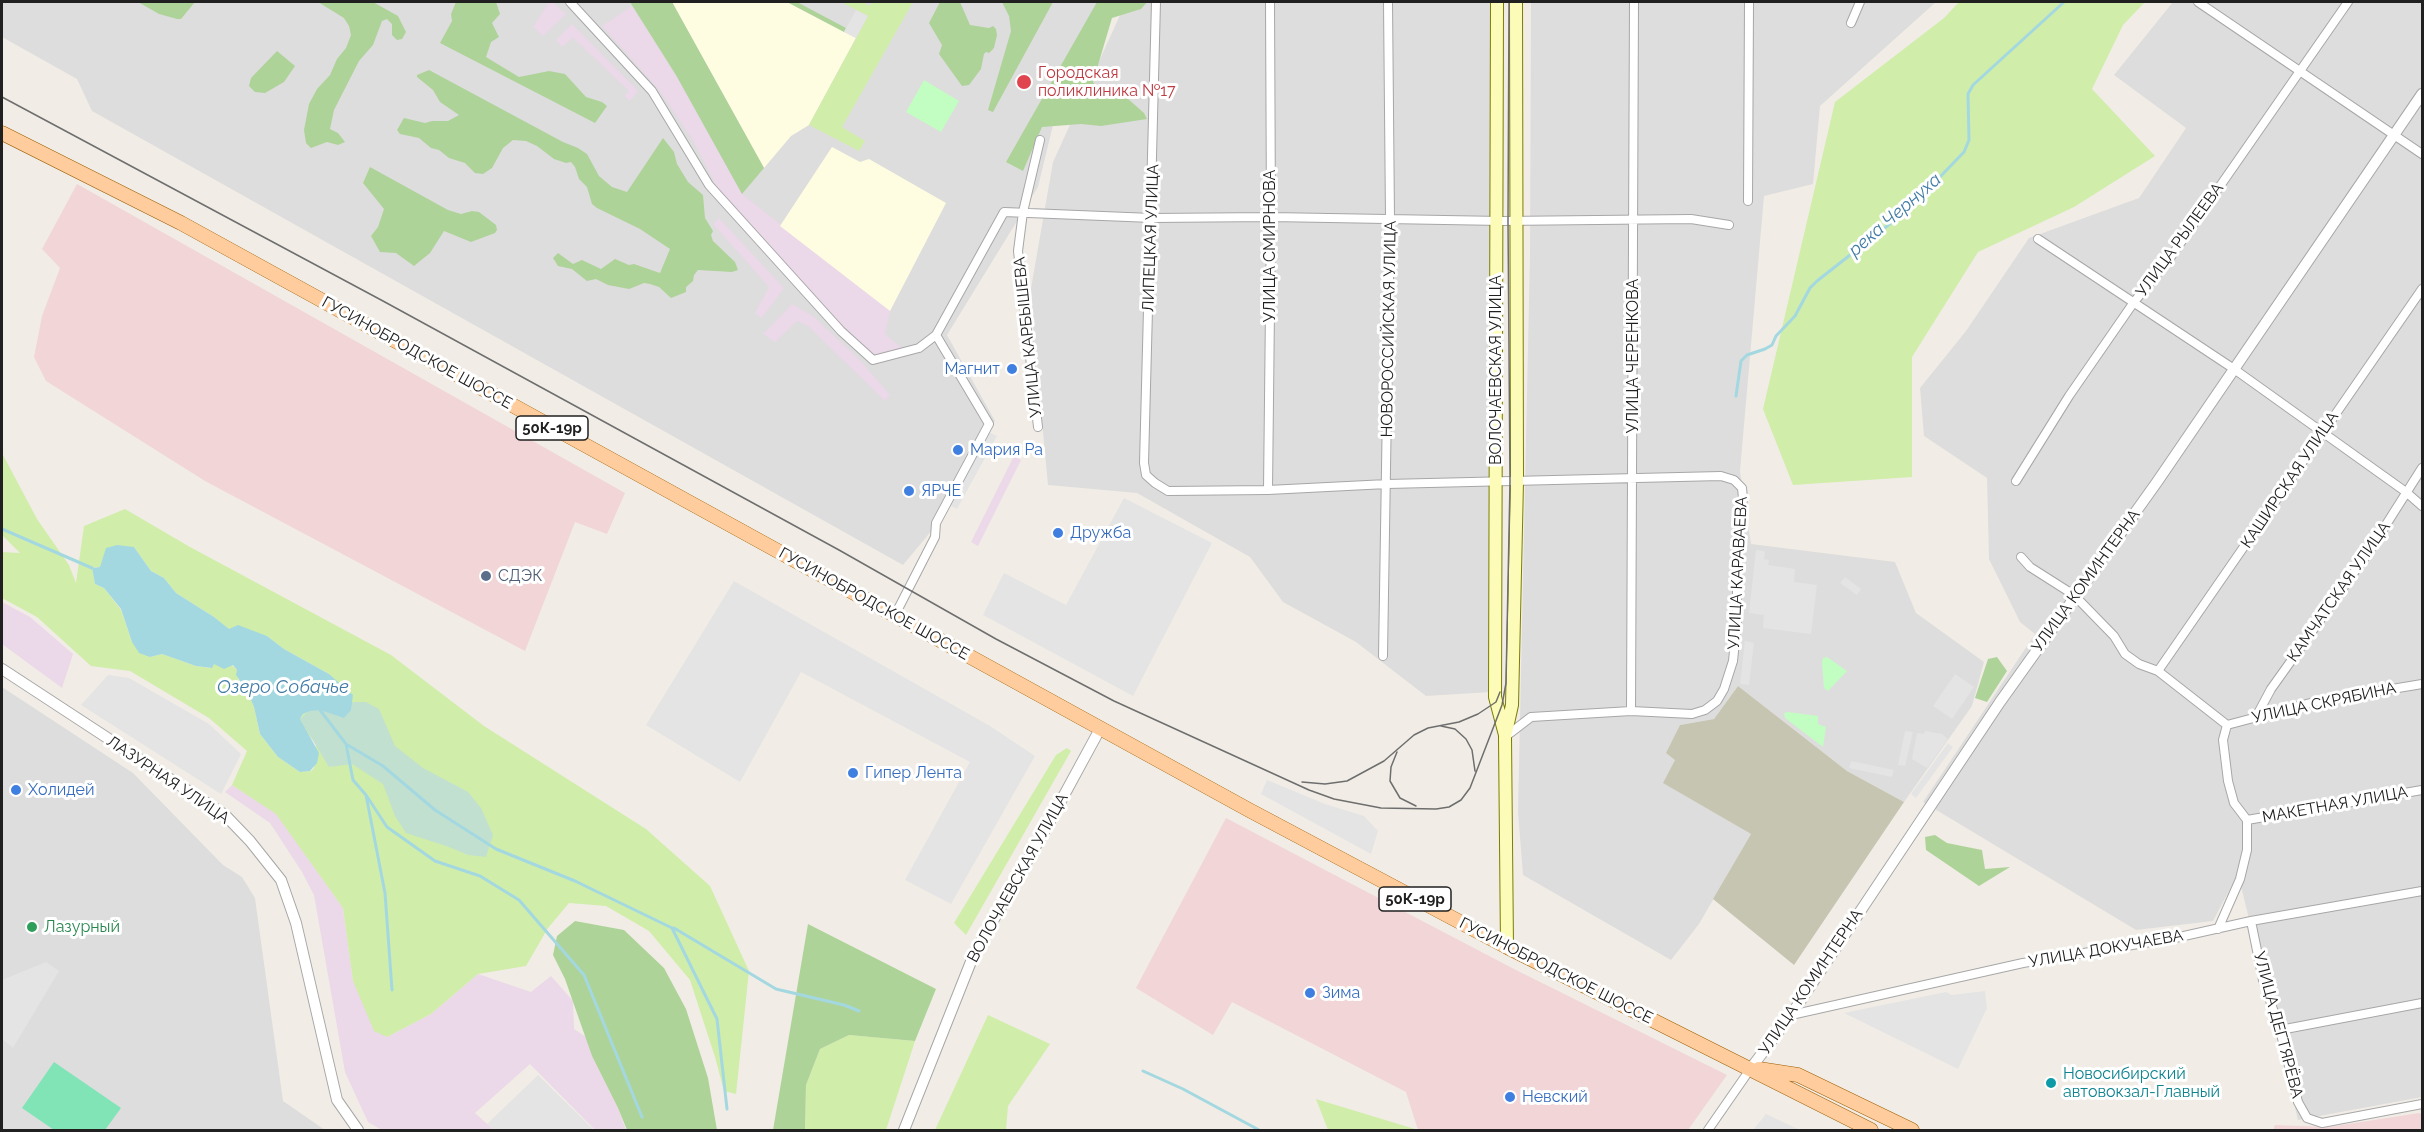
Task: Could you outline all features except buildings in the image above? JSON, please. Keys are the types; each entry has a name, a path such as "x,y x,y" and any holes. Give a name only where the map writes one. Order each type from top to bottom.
{"main road":[{"name":"ВОЛОЧАЕВСКАЯ УЛИЦА","path":"1497,2 1495,697 1505,737"},
{"name":"ВОЛОЧАЕВСКАЯ УЛИЦА","path":"1507,947 1505,737 1512,705 1517,482 1516,2"},
{"name":"ГУСИНОБРОДСКОЕ ШОССЕ","path":"2,133 180,223 1249,810 1507,947 1751,1068 1792,1092 1871,1131"},
{"name":"ГУСИНОБРОДСКОЕ ШОССЕ","path":"1751,1068 1798,1075 1912,1131"}],"street":[{"path":"570,2 652,91 709,185 841,331 873,360 919,348 936,335 1004,212 1152,218 1271,217 1516,222 1691,219 1729,225"},
{"name":"ЛИПЕЦКАЯ УЛИЦА","path":"1156,2 1144,463 1146,475 1168,490 1268,490"},
{"name":"УЛИЦА СМИРНОВА","path":"1268,490 1271,217 1270,2"},
{"name":"НОВОРОССИЙСКАЯ УЛИЦА","path":"1383,656 1390,219 1388,2"},
{"name":"УЛИЦА ЧЕРЕНКОВА","path":"1632,711 1634,2"},
{"path":"1748,201 1749,2"},
{"path":"1851,23 1860,2"},
{"path":"2198,2 2422,154"},
{"name":"УЛИЦА РЫЛЕЕВА","path":"2016,481 2069,396 2134,302 2170,258 2348,2"},
{"name":"УЛИЦА КОМИНТЕРНА","path":"1751,1068 1791,1015 1922,816 2074,595 2157,482 2422,94"},
{"name":"УЛИЦА КАРБЫШЕВА","path":"1038,427 1018,250 1023,212 1040,140"},
{"path":"2038,238 2234,369 2406,492 2422,506"},
{"name":"КАШИРСКАЯ УЛИЦА","path":"2158,671 2422,289"},
{"path":"895,615 935,537 936,523 989,424 936,335"},
{"name":"КАМЧАТСКАЯ УЛИЦА","path":"2256,717 2271,689 2370,550 2422,468"},
{"name":"УЛИЦА КАРАВАЕВА","path":"1632,711 1692,714 1705,710 1717,701 1724,689 1733,661 1737,621 1737,554 1743,498 1742,488 1734,480 1721,476 1633,477"},
{"path":"1268,490 1633,477"},
{"path":"2021,557 2030,567 2074,595 2115,636 2125,654 2139,664 2158,671 2227,725 2223,732 2223,740 2228,781 2234,803 2247,820 2247,850 2240,879 2218,929"},
{"name":"ЛАЗУРНАЯ УЛИЦА","path":"2,669 225,815 250,841 281,880 296,923 337,1100 358,1131"},
{"name":"УЛИЦА СКРЯБИНА","path":"2227,725 2314,702 2422,684"},
{"path":"1505,737 1532,717 1632,711"},
{"name":"ВОЛОЧАЕВСКАЯ УЛИЦА","path":"904,1131 974,954 1100,729"},
{"name":"МАКЕТНАЯ УЛИЦА","path":"2247,820 2422,790"},
{"name":"УЛИЦА ДОКУЧАЕВА","path":"1791,1015 2023,963 2422,891"},
{"name":"УЛИЦА ДЕГТЯРЁВА","path":"2251,921 2263,980 2280,1030 2298,1102 2307,1118 2322,1123 2422,1104"},
{"path":"2280,1030 2422,1003"},
{"path":"1708,1131 1751,1068"}],"shaded area":[{"path":"2,2 1114,2 1054,121 1038,187 947,335 995,421 938,523 903,565 92,111 77,79 2,37"},
{"path":"549,2 566,14 543,36 533,27"},
{"path":"672,2 787,2 856,38 809,125 791,136 764,168"},
{"path":"1126,2 1494,2 1491,692 1426,696 1356,642 1283,602 1250,557 1137,493 1048,485 1030,294 1053,162"},
{"path":"1531,2 1936,2 1820,106 1813,184 1764,196 1740,471 1751,544 1895,562 1916,613 1984,662 1972,706 1904,802 1847,771 1738,686 1714,719 1680,725 1675,760 1664,783 1751,834 1699,924 1671,960 1523,875 1518,812 1530,254"},
{"path":"2173,2 2422,2 2422,1097 2298,1120 2238,874 2213,921 2136,930 1923,802 2035,634 2020,622 1989,559 1987,478 1924,436 1920,388 1966,331 2029,238 2139,198 2186,128 2114,75"},
{"path":"632,6 679,81 742,194 890,311 885,334 903,349 876,357 845,328 722,196 692,139 659,90 602,26"},
{"path":"856,10 868,16 856,38 844,32"},
{"path":"572,24 638,91 630,101 624,96 629,91 573,38 562,47 556,40"},
{"path":"832,147 860,162 869,159 946,203 890,311 780,226"},
{"path":"77,184 625,493 607,534 575,522 525,651 205,481 46,381 34,357 42,316 60,268 42,249"},
{"path":"719,218 784,288 762,318 755,313 769,287 713,224"},
{"path":"792,304 814,317 859,359 890,395 885,401 808,326 797,321 775,342 763,334"},
{"path":"989,432 997,436 957,509 950,505"},
{"path":"1014,456 1021,460 978,546 971,542"},
{"path":"1124,498 1212,543 1133,696 983,615 1004,573 1066,605"},
{"path":"1756,550 1765,551 1764,559 1769,560 1768,565 1795,569 1794,582 1817,585 1811,634 1763,628 1764,615 1749,613"},
{"path":"1845,577 1861,589 1857,595 1840,583"},
{"path":"734,581 990,726 1035,756 951,904 905,880 970,762 801,672 740,782 646,725"},
{"path":"2,602 30,617 73,654 62,688 2,644"},
{"path":"1745,641 1754,643 1749,685 1740,684"},
{"path":"1955,674 1974,687 1952,719 1933,706"},
{"path":"108,675 129,678 209,724 241,754 221,794 81,705"},
{"path":"1738,686 1847,771 1904,802 1794,965 1713,899 1751,834 1663,783 1675,760 1666,753 1680,725 1714,719"},
{"path":"2,687 133,773 223,865 242,877 255,898 283,1101 325,1130 2,1130"},
{"path":"366,702 379,709 395,746 423,768 468,792 481,808 493,835 486,857 468,855 406,833 395,816 383,784 352,764 329,767 300,719 310,710"},
{"path":"1905,731 1913,732 1905,766 1898,765"},
{"path":"1925,731 1942,734 1948,739 1927,768 1912,759 1917,733 1924,734"},
{"path":"1948,743 1953,747 1916,798 1911,794"},
{"path":"1851,761 1894,770 1892,777 1849,768"},
{"path":"1267,780 1325,804 1364,816 1378,831 1371,854 1261,794"},
{"path":"232,785 276,813 343,908 353,981 387,1037 431,1014 478,974 531,992 551,976 573,1001 574,1029 586,1037 592,1056 618,1108 626,1130 595,1130 530,1064 475,1113 494,1130 382,1130 368,1122 345,1072 314,895 270,823 225,792"},
{"path":"1226,818 1512,968 1727,1075 1688,1130 1418,1130 1406,1092 1232,1002 1213,1035 1136,988"},
{"path":"46,962 59,971 13,1048 2,1039 2,980"},
{"path":"1985,991 1987,1008 1958,1069 1844,1013 1946,992 1952,995"},
{"path":"538,1075 594,1130 494,1130 487,1124"},
{"path":"1766,1114 1800,1130 1753,1130"},
{"path":"2422,1114 2422,1130 2273,1130 2275,1125 2329,1127"}],"green space":[{"path":"138,2 195,2 181,19 177,19 159,14"},
{"path":"318,2 373,2 398,16 406,32 402,39 397,40 392,35 392,24 387,19 382,21 373,45 359,61 334,110 330,129 338,133 345,142 338,145 327,142 311,148 306,143 304,130 309,104 317,89 330,75 351,35 344,18"},
{"path":"456,2 496,2 500,14 492,23 499,37 491,42 486,57 519,77 549,71 565,74 586,97 607,106 595,123 440,43 452,21 451,14"},
{"path":"630,2 672,2 764,168 742,194 676,75"},
{"path":"787,2 797,2 846,28 844,32"},
{"path":"841,2 862,2 870,6 872,2 913,2 842,127 865,141 859,151 809,125 868,16"},
{"path":"940,2 960,2 970,25 989,28 993,26 996,29 994,48 984,54 981,69 969,85 962,86 939,54 942,45 929,23"},
{"path":"1002,2 1053,2 993,112 988,110 1011,31 1009,16"},
{"path":"1097,2 1147,2 1141,9 1112,18 1093,82 1100,92 1127,98 1144,113 1147,119 1101,126 1081,124 1042,127 1023,171 1006,162"},
{"path":"1959,2 2145,2 2123,25 2092,89 2155,156 2074,207 1978,252 1912,357 1912,477 1793,485 1763,409 1835,102 1944,18"},
{"path":"277,51 295,66 284,82 265,93 255,92 249,86 251,78"},
{"path":"429,70 578,148 587,154 599,176 612,187 627,192 663,138 674,152 677,164 688,182 703,195 705,218 713,231 711,235 713,241 735,262 738,270 732,272 698,270 693,281 686,287 686,292 671,298 659,287 650,284 644,283 629,289 608,285 596,279 587,281 572,269 558,266 553,258 558,253 573,264 582,260 601,269 615,259 660,273 670,249 640,229 597,208 592,204 587,187 579,179 571,162 566,163 554,159 526,141 513,140 503,148 492,168 483,174 475,173 465,163 449,158 419,138 400,134 397,130 404,118 425,123 448,121 459,115 440,102 433,90 417,77"},
{"path":"924,80 959,101 941,132 906,112"},
{"path":"370,167 448,210 461,214 479,212 496,225 497,230 495,233 471,242 444,231 430,253 414,266 396,253 380,252 371,236 378,227 384,209 363,183"},
{"path":"2,453 37,519 69,565 76,583 84,526 125,509 190,547 391,655 484,726 646,829 710,886 749,971 736,1094 724,1091 690,980 649,931 606,906 569,903 548,928 526,966 478,974 431,1014 387,1037 374,1031 353,981 343,908 276,814 232,785 247,751 209,718 130,671 91,666 37,617 2,598 2,552 20,553 2,535","holes":["134,547 151,571 164,578 176,593 214,617 229,630 267,636 284,649 329,674 310,710 300,719 304,729 316,744 314,768 311,771 300,772 278,757 260,734 254,707 247,691 238,679 237,670 232,665 213,663 211,668 196,666 162,654 150,657 132,642 121,610 104,588 95,584 92,568 100,567"]},
{"path":"1827,657 1847,671 1828,691 1824,688 1822,663 1823,658"},
{"path":"1997,657 2007,671 1987,702 1975,698 1988,659"},
{"path":"1784,713 1818,716 1818,724 1826,727 1823,747 1785,718"},
{"path":"1067,748 1071,751 966,935 954,923 1056,755"},
{"path":"1935,835 1947,843 1982,850 1985,869 2010,867 1979,886 1926,850 1925,837"},
{"path":"575,921 624,930 664,968 686,1009 708,1078 717,1130 627,1130 592,1056 565,979 553,955 557,936"},
{"path":"808,924 936,989 915,1041 849,1035 820,1049 806,1085 805,1130 773,1130"},
{"path":"988,1015 1050,1044 1008,1106 1006,1130 935,1130"},
{"path":"849,1035 915,1041 886,1130 805,1130 806,1085 820,1049"},
{"path":"54,1062 121,1108 105,1130 54,1130 22,1108"},
{"path":"1316,1099 1415,1129 1415,1130 1328,1130"}],"water":[{"name":"Озеро Собачье","path":"117,545 134,547 151,571 164,578 176,593 229,629 238,625 267,636 284,649 329,674 353,695 351,710 344,718 320,710 303,714 300,719 319,753 317,763 310,771 300,772 278,757 260,734 254,707 233,665 224,669 214,664 212,668 196,666 162,654 150,657 139,653 132,642 121,609 104,588 95,584 92,568 100,567 106,548"}],"waterway":[{"name":"река Чернуха","path":"1736,396 1741,361 1747,355 1772,345 1776,336 1795,316 1810,288 1910,208 1964,152 1969,140 1968,94 1973,85 2064,2"},
{"path":"2,529 92,568"},
{"path":"320,710 346,744 353,780 366,795 385,893 392,990"},
{"path":"346,744 383,766 435,810 496,849 575,881 672,928 717,1019 727,1109"},
{"path":"366,795 387,827 435,861 480,876 519,900 584,975 642,1117"},
{"path":"674,928 776,989 844,1005 859,1011"},
{"path":"1143,1071 1183,1089 1259,1130"}],"tram line":[{"path":"2,97 383,301 839,550 996,639 1114,701 1309,790 1334,799 1381,808 1436,809 1449,807 1461,800 1470,788 1502,705 1506,683 1510,482 1509,2"},
{"path":"1302,782 1325,784 1347,781 1384,761 1414,735 1428,728 1459,722 1478,714 1496,702 1500,692"},
{"path":"1441,726 1455,729 1466,739 1472,750 1475,771"},
{"path":"1397,752 1391,767 1390,781 1400,798 1416,806"}],"place":[{"name":"Городская поликлиника №17","path":"1024,82"},
{"name":"Магнит","path":"1012,369"},
{"name":"Мария Ра","path":"958,450"},
{"name":"ЯРЧЕ","path":"909,491"},
{"name":"Дружба","path":"1058,533"},
{"name":"СДЭК","path":"486,576"},
{"name":"Гипер Лента","path":"853,773"},
{"name":"Холидей","path":"16,790"},
{"name":"Лазурный","path":"32,927"},
{"name":"Зима","path":"1310,993"},
{"name":"Новосибирский автовокзал-Главный","path":"2051,1083"},
{"name":"Невский","path":"1510,1097"}]}
